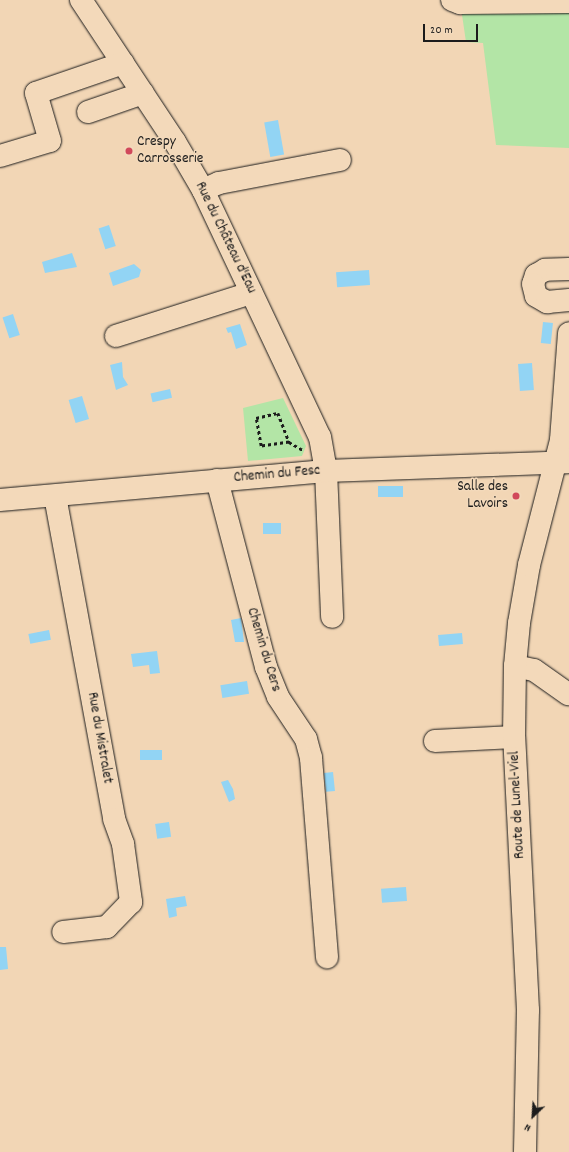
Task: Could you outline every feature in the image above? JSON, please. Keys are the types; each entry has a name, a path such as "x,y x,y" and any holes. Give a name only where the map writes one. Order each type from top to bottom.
{"street":[{"name":"Rue du Château d'Eau","path":"81,0 124,63 203,190 320,437 326,471 332,617"},
{"path":"452,0 460,3 569,2"},
{"path":"0,156 50,141 36,93 124,63"},
{"path":"88,112 143,93"},
{"path":"203,190 219,183 340,160"},
{"path":"569,269 545,270 536,275 533,284 536,296 547,302 569,300"},
{"path":"116,336 251,293"},
{"name":"Route de Lunel-Viel","path":"525,1152 528,1010 514,737 515,666 519,623 529,565 562,462 560,440 569,333"},
{"name":"Chemin du Fesc","path":"0,500 326,471 562,462"},
{"name":"Chemin du Cers","path":"217,480 266,667 278,698 306,739 309,752 327,957"},
{"name":"Rue du Mistralet","path":"55,496 114,819 123,844 130,902 107,927 63,932"},
{"path":"515,666 534,670 568,694"},
{"path":"435,741 514,737"}],"path":[{"path":"289,442 260,446 256,418 278,413 289,442 298,448"}],"green space":[{"path":"461,8 569,8 569,148 496,145 483,43 466,42"},
{"path":"283,398 306,446 302,456 248,461 243,408"}],"water":[{"path":"278,120 284,154 270,157 264,122"},
{"path":"109,225 116,246 105,249 99,228"},
{"path":"72,253 77,267 45,273 42,262"},
{"path":"134,264 141,270 139,277 113,286 109,273"},
{"path":"369,270 370,285 337,287 336,272"},
{"path":"13,314 20,335 9,338 3,317"},
{"path":"543,322 553,323 551,344 541,343"},
{"path":"240,324 247,345 236,349 231,332 228,333 226,328"},
{"path":"122,362 123,377 128,385 116,390 110,365"},
{"path":"532,363 534,390 520,391 518,364"},
{"path":"170,389 172,398 153,402 151,393"},
{"path":"82,396 89,419 76,423 69,400"},
{"path":"378,486 403,486 403,497 378,497"},
{"path":"263,523 281,523 281,534 263,534"},
{"path":"241,618 244,642 235,642 231,620"},
{"path":"49,630 51,640 30,644 28,634"},
{"path":"462,633 463,644 439,646 438,635"},
{"path":"157,651 160,673 150,674 149,665 133,667 131,654"},
{"path":"247,681 249,694 222,698 220,685"},
{"path":"140,750 162,750 162,760 140,760"},
{"path":"333,772 335,791 326,792 324,773"},
{"path":"228,780 233,789 235,799 229,802 221,782"},
{"path":"169,822 171,837 157,839 155,824"},
{"path":"406,887 407,901 382,903 381,889"},
{"path":"185,896 187,906 176,908 177,916 169,918 166,899"},
{"path":"0,947 6,947 8,969 0,970"}],"place":[{"name":"Crespy Carrosserie","path":"129,151"},
{"name":"Salle des Lavoirs","path":"516,496"}]}
